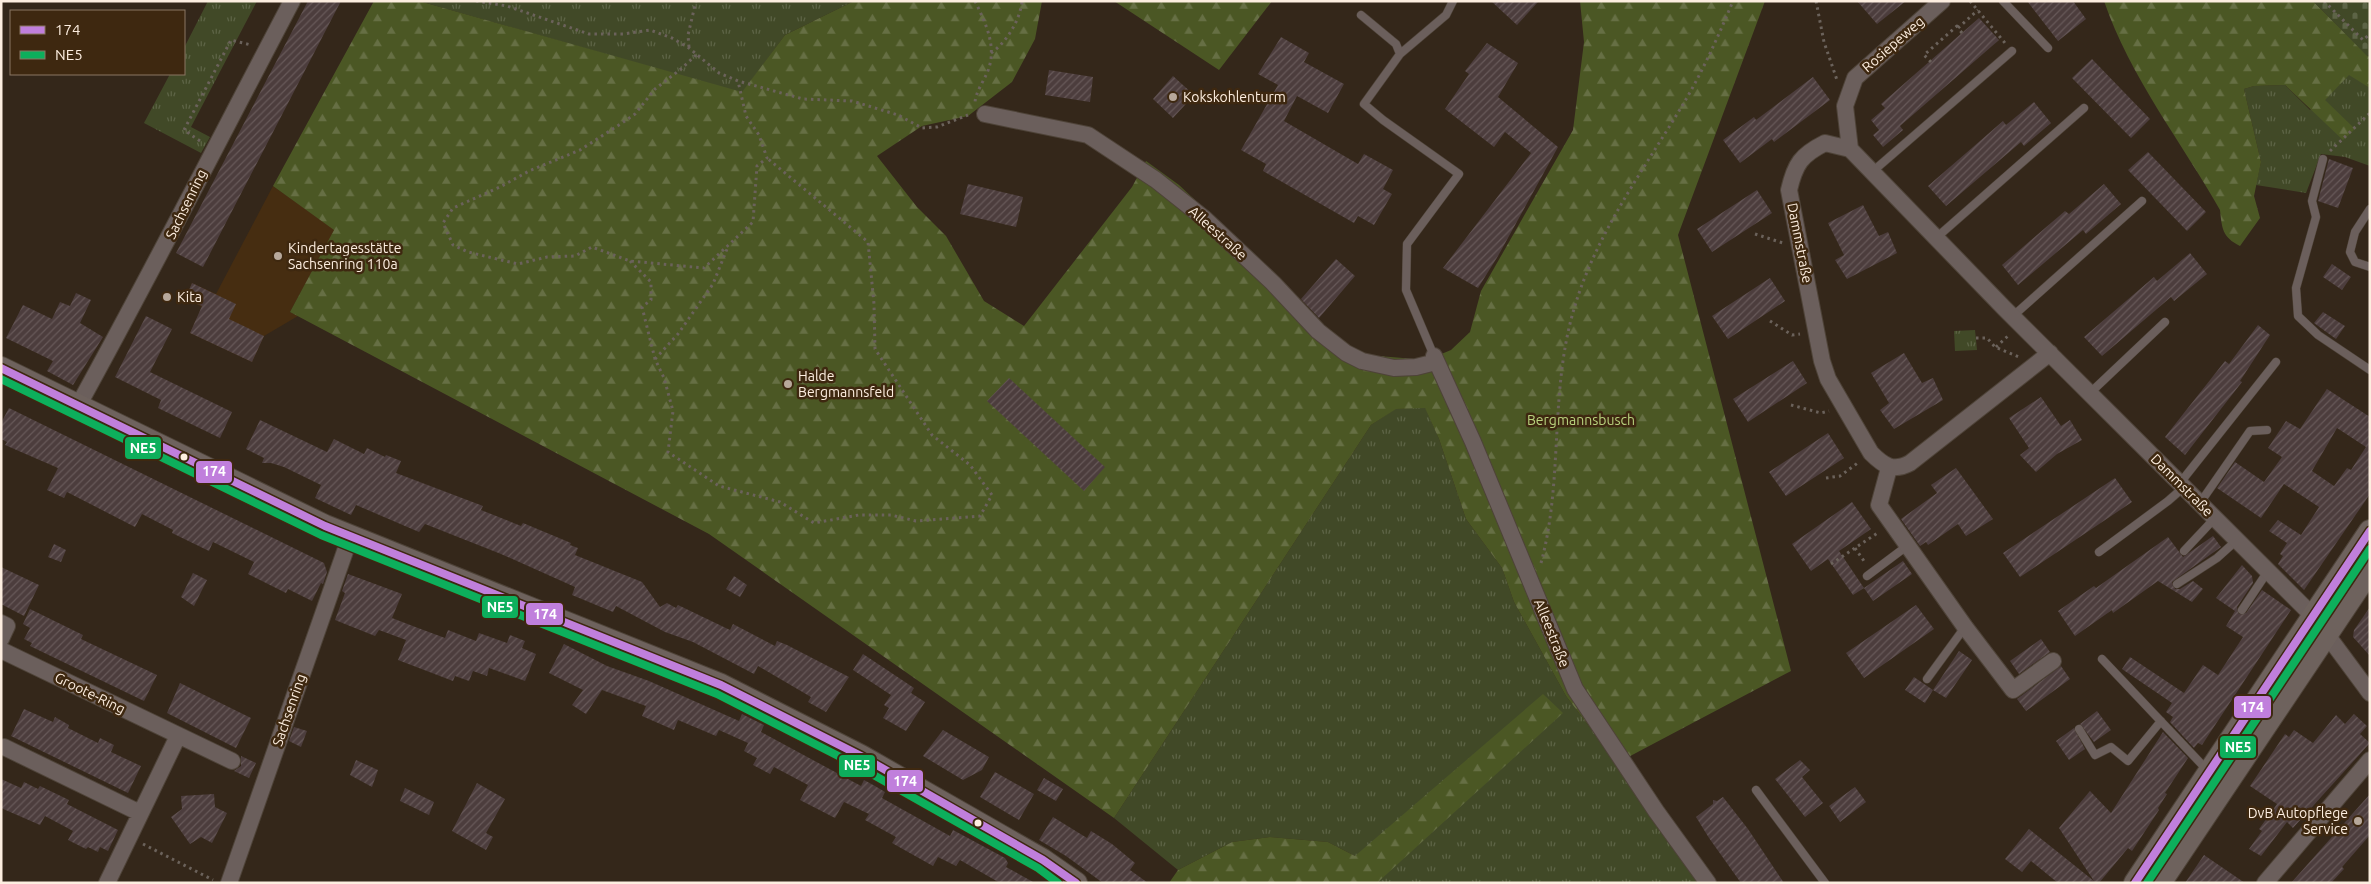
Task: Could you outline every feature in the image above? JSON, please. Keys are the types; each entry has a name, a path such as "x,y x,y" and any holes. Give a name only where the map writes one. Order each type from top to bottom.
{"street":[{"name":"Sachsenring","path":"78,406 164,249 213,150 292,1"},
{"name":"Rosiepeweg","path":"1850,149 1845,106 1855,78 1942,1"},
{"name":"Alleestraße","path":"981,112 1088,135 1156,180 1205,219 1273,283 1318,330 1346,353 1362,361 1394,368 1416,367 1435,359 1575,689 1656,811 1708,883"},
{"name":"Dammstraße","path":"1889,468 1872,453 1828,379 1822,362 1789,190 1794,170 1810,150 1825,143 1850,149 2012,316 2313,616 2370,693"},
{"path":"2050,353 1910,463 1901,468 1889,468 1879,505 1965,628 2013,690 2053,661"},
{"path":"1,368 350,537 721,685 861,756 1043,860 1076,883"},
{"path":"2135,883 2370,531"},
{"name":"Sachsenring","path":"229,883 350,537"},
{"path":"2160,883 2370,570"},
{"path":"1,623 7,626 1,638"},
{"name":"Groote-Ring","path":"1,650 232,761"},
{"path":"107,883 178,736"},
{"path":"4,747 140,813"},
{"path":"2265,883 2370,760"}],"lane":[{"path":"1435,359 1406,290 1407,244 1459,174 1383,120 1364,104 1400,54 1446,15 1453,1"},
{"path":"2003,1 2048,48"},
{"path":"1361,15 1396,44 1400,54"},
{"path":"1872,172 2012,51"},
{"path":"1936,238 2084,108"},
{"path":"2323,159 2312,201 2316,217 2296,288 2298,316 2318,335 2370,370"},
{"path":"2012,316 2142,201"},
{"path":"2370,209 2355,232 2350,252 2355,262 2370,267"},
{"path":"2090,393 2165,322"},
{"path":"2099,552 2168,501 2276,362"},
{"path":"2200,503 2250,431 2267,430"},
{"path":"2184,551 2215,518"},
{"path":"2177,584 2217,558 2237,540"},
{"path":"1870,574 1908,546"},
{"path":"2242,610 2268,571"},
{"path":"1927,679 1965,628"},
{"path":"2102,659 2209,772"},
{"path":"2079,729 2095,755 2111,746 2128,761 2160,721"},
{"path":"1756,790 1825,883"}],"path":[{"path":"476,1 507,6 589,34 623,34 650,30 672,38 689,48 719,73 738,81 803,99 852,101 898,115 922,128 937,127 981,112 975,105 976,97 988,71 992,53 989,34 975,1"},
{"path":"689,48 688,35 696,1"},
{"path":"992,53 1003,45 1021,11 1022,1"},
{"path":"1530,580 1537,574 1541,564 1550,524 1560,379 1572,314 1607,227 1682,106 1716,41 1733,1"},
{"path":"1816,1 1824,42 1845,106"},
{"path":"1970,1 2012,51"},
{"path":"2324,1 2363,40 2370,34"},
{"path":"1930,62 1924,55 1978,10"},
{"path":"1958,28 1962,33"},
{"path":"205,145 184,130 232,40 258,48"},
{"path":"696,55 655,89 635,114 580,150 529,171 500,187 453,208 443,223 453,245 468,252 518,264 547,257 575,256 592,247 630,261 704,268 753,222 757,166 767,158"},
{"path":"630,261 650,282 651,300 642,307 655,359 664,378 673,411 668,452 720,486 780,502 814,523 859,515 891,515 916,521 980,516 992,495 970,465 932,435 875,349 874,304 868,242 767,158 759,135 746,116 738,81"},
{"path":"2323,159 2370,113"},
{"path":"1755,234 1776,242"},
{"path":"655,359 678,334 713,284 727,248"},
{"path":"1770,321 1792,335"},
{"path":"1976,338 1987,338 1995,348 2036,364"},
{"path":"1791,405 1821,413"},
{"path":"1826,478 1840,476 1872,453"},
{"path":"1831,564 1891,523"},
{"path":"1855,548 1870,574"},
{"path":"129,837 218,883"}],"shaded area":[{"name":"Kindertagesstätte Sachsenring 110a","path":"273,186 335,230 290,312 298,316 264,336 252,362 190,333 202,307 185,299 192,283 216,294"}],"green space":[{"path":"208,1 257,1 191,127 210,137 201,153 144,123 169,75 185,75 185,46"},
{"name":"Bergmannsbusch","path":"374,1 419,1 742,92 785,35 854,1 1042,1 1035,39 1012,82 968,116 922,126 877,156 917,207 946,236 984,301 1024,326 1132,187 1146,161 1179,185 1278,278 1314,320 1366,355 1415,359 1439,355 1451,350 1470,332 1481,291 1573,130 1584,42 1580,1 1765,1 1678,235 1791,671 1617,763 1566,696 1514,602 1502,568 1466,519 1439,439 1425,408 1396,409 1371,425 1114,818 709,534 290,312 334,230 273,186"},
{"path":"419,1 854,1 785,35 742,93"},
{"path":"1114,1 1272,1 1219,70"},
{"path":"2104,1 2313,1 2370,58 2370,88 2349,75 2325,100 2355,129 2343,140 2285,85 2254,86 2244,89 2261,162 2254,196 2260,218 2240,246 2234,243 2224,231 2220,210 2157,108 2128,56"},
{"path":"2313,1 2370,1 2370,54 2367,56"},
{"path":"2370,54 2370,166 2345,157 2321,154 2306,193 2256,185 2261,162 2244,89 2254,86 2285,85 2310,110"},
{"path":"1975,330 1977,350 1955,351 1954,331"},
{"path":"1425,407 1439,439 1466,519 1502,568 1514,602 1566,696 1617,763 1702,883 1366,883 1355,856 1328,842 1270,837 1232,842 1178,870 1114,818 1371,425 1395,409"},
{"path":"1543,694 1563,713 1377,883 1169,883 1178,870 1232,842 1270,837 1328,842 1355,856"}],"building":[{"path":"308,1 341,1 203,267 176,253"},
{"path":"1491,1 1539,1 1517,25"},
{"path":"1857,1 1906,1 1877,24"},
{"path":"2027,1 2073,1 2086,19 2058,41"},
{"path":"1979,18 1999,40 1900,126 1903,130 1883,147 1873,135 1879,130 1871,120 1885,108 1881,104"},
{"path":"1281,37 1309,53 1304,62 1344,84 1328,113 1297,96 1284,121 1358,164 1364,154 1393,170 1383,189 1392,194 1374,225 1358,216 1354,223 1263,171 1266,164 1241,150 1278,85 1258,74"},
{"path":"1487,43 1518,63 1498,97 1558,147 1498,256 1478,288 1443,268 1531,153 1505,132 1494,147 1445,109 1469,74 1465,71"},
{"path":"2092,59 2150,119 2131,138 2072,78"},
{"path":"1049,70 1093,77 1090,102 1045,95"},
{"name":"Kokskohlenturm","path":"1173,76 1194,95 1173,118 1153,99"},
{"path":"1813,77 1830,100 1774,142 1772,139 1740,163 1723,140 1754,117 1756,120"},
{"path":"2034,102 2051,123 2024,146 2021,142 1946,206 1928,186 2003,121 2006,125"},
{"path":"2148,152 2206,212 2187,231 2128,170"},
{"path":"2329,159 2353,168 2338,208 2318,201"},
{"path":"968,184 1023,197 1016,227 960,214"},
{"path":"2104,184 2121,204 2086,234 2083,230 2018,285 2002,265 2065,211 2069,214"},
{"path":"1757,190 1772,213 1712,252 1697,229"},
{"path":"1863,205 1879,236 1888,232 1897,253 1847,279 1835,260 1844,255 1828,223"},
{"path":"2190,253 2207,274 2174,301 2171,297 2102,356 2084,337 2154,277 2157,281"},
{"path":"1336,259 1355,276 1319,318 1301,299"},
{"path":"2332,264 2351,277 2342,290 2323,277"},
{"path":"1770,278 1785,301 1728,339 1712,316"},
{"path":"192,283 236,304 229,319 264,336 252,362 190,333 202,306 185,299"},
{"path":"76,293 91,300 80,323 103,337 73,385 47,371 53,361 6,338 23,305 52,319 60,302 70,306"},
{"path":"2323,312 2345,326 2336,339 2314,323"},
{"path":"146,316 172,329 150,372 232,412 220,438 158,408 161,400 115,377"},
{"path":"2258,325 2270,335 2240,381 2242,382 2185,455 2165,437 2225,361 2229,364"},
{"path":"1904,353 1922,383 1933,378 1943,400 1894,429 1880,410 1889,403 1871,373"},
{"path":"1793,361 1807,383 1748,422 1733,399"},
{"path":"1009,378 1105,467 1084,491 987,401"},
{"path":"2327,389 2370,417 2370,494 2304,590 2278,564 2283,556 2280,554 2287,543 2269,531 2278,520 2301,535 2319,507 2284,484 2261,518 2217,488 2235,462 2264,482 2282,457 2268,448 2286,421 2300,429","holes":["2337,428 2366,447 2351,470 2347,468 2334,486 2312,471"]},
{"path":"2041,397 2061,426 2070,420 2082,440 2057,454 2036,472 2020,455 2029,448 2009,418"},
{"path":"9,408 324,563 327,572 323,584 321,583 312,601 288,589 286,593 248,574 254,562 213,542 209,551 172,533 173,530 142,514 135,527 67,492 64,498 47,490 58,468 5,445 7,442 1,439 1,423"},
{"path":"260,420 327,452 334,439 364,454 367,448 385,457 386,455 401,461 396,473 483,506 481,510 521,526 523,523 571,543 570,545 578,548 575,555 642,582 660,607 667,603 676,608 678,605 730,630 733,624 775,646 777,641 787,645 849,677 826,712 808,702 811,697 758,666 754,674 693,642 665,632 616,606 613,612 572,595 575,587 501,554 425,524 419,532 356,505 351,515 315,498 321,485 284,467 271,463 262,463 264,458 246,449"},
{"path":"1828,433 1844,458 1786,496 1769,472"},
{"path":"1956,468 1993,519 1966,536 1958,524 1928,545 1926,542 1920,546 1901,519 1937,493 1931,485"},
{"path":"2115,478 2132,502 2020,577 2003,553"},
{"path":"1852,502 1871,529 1839,551 1864,588 1853,595 1828,559 1811,571 1792,544"},
{"path":"2213,536 2221,547 2172,582 2175,589 2180,589 2193,581 2203,589 2192,602 2158,581 2113,613 2112,610 2075,636 2058,611 2094,586 2096,588 2168,537 2183,557"},
{"path":"54,544 66,550 61,562 48,557"},
{"path":"1903,561 1912,574 1873,601 1864,588"},
{"path":"2242,565 2252,576 2253,583 2237,607 2239,614 2246,613 2262,590 2291,610 2202,745 2198,743 2194,748 2170,722 2173,717 2166,712 2172,703 2122,669 2130,657 2184,693 2203,665 2218,675 2243,637 2226,626 2235,611 2216,598"},
{"path":"1,567 39,585 24,616 1,604"},
{"path":"193,573 207,580 194,606 181,597"},
{"path":"348,574 402,594 392,618 418,628 445,638 448,630 476,641 479,633 507,643 510,635 525,641 522,648 536,654 525,681 489,668 487,676 473,671 469,681 455,676 453,681 398,660 406,640 379,630 375,636 335,620 345,593 342,591"},
{"path":"734,576 747,585 740,597 726,589"},
{"path":"1916,605 1934,629 1864,678 1846,653"},
{"path":"2370,607 2370,656 2353,637 2354,630"},
{"path":"30,609 83,635 81,639 157,675 144,701 30,646 32,643 24,639 30,628 23,624"},
{"path":"2041,639 2050,652 2019,674 2010,661"},
{"path":"564,644 607,666 649,681 739,721 742,714 764,725 761,732 861,786 864,780 875,786 885,792 882,798 950,836 953,830 1005,858 1008,863 1006,867 1035,883 1000,883 960,860 956,866 938,857 933,866 892,843 896,837 865,820 869,814 844,802 835,818 800,800 808,785 774,767 770,774 753,765 757,758 744,751 748,743 719,730 716,736 678,720 674,730 642,716 646,706 602,690 586,714 572,705 583,690 549,673"},
{"path":"1959,651 1972,660 1946,698 1933,690"},
{"path":"863,654 914,688 911,693 925,702 906,731 883,718 889,708 884,705 891,695 853,670"},
{"path":"2061,666 2070,679 2026,711 2017,699"},
{"path":"1914,677 1933,690 1925,703 1905,690"},
{"path":"180,683 251,718 236,748 167,713"},
{"path":"24,709 53,722 55,717 69,725 68,728 98,743 100,738 114,745 111,752 141,766 128,793 11,736"},
{"path":"2097,711 2111,730 2094,742 2080,724"},
{"path":"2354,714 2367,726 2360,734 2370,743 2293,828 2287,822 2261,856 2249,849 2262,831 2259,829 2277,804 2250,786 2285,734 2289,737 2294,730 2313,743 2336,715 2345,724"},
{"path":"294,727 307,731 301,747 289,741"},
{"path":"2074,728 2085,749 2069,760 2056,741"},
{"path":"943,730 989,757 982,770 963,780 923,756"},
{"path":"2163,732 2188,758 2165,793 2167,794 2158,808 2159,810 2132,851 2128,848 2099,883 2058,883 2031,861 2022,872 2005,859 2029,829 2094,881 2059,828 2090,791 2111,813"},
{"path":"241,756 256,763 249,778 234,771 241,766"},
{"path":"356,760 378,770 372,787 350,775"},
{"path":"1800,760 1810,770 1802,777 1823,803 1805,817 1775,779"},
{"path":"995,772 1034,794 1019,820 980,797"},
{"path":"1044,778 1063,789 1056,801 1037,790"},
{"path":"1,779 21,788 24,782 38,789 40,786 69,800 67,804 118,830 108,851 100,847 98,852 88,847 86,849 68,840 73,831 45,816 40,825 1,808"},
{"path":"477,783 505,799 486,833 493,837 486,850 452,831"},
{"path":"1855,787 1866,802 1840,822 1829,806"},
{"path":"405,788 434,802 429,815 400,801"},
{"path":"214,794 215,807 227,813 212,843 201,837 190,844 171,817 182,809 181,796"},
{"path":"2370,794 2370,835 2342,867 2344,869 2331,883 2291,883"},
{"path":"1723,797 1748,829 1784,883 1741,883 1709,838 1696,817 1713,804 1713,800 1717,801"},
{"path":"1053,817 1087,838 1091,831 1112,844 1135,863 1130,870 1148,883 1103,883 1066,856 1039,840"},
{"path":"2204,855 2245,883 2185,883"}],"transit line":[{"name":"174","path":"1,368 325,526 721,685 861,756 1043,860 1076,883"},
{"name":"NE5","path":"1,379 321,535 717,694 856,765 1038,868 1058,883"},
{"name":"174","path":"2135,883 2370,531"},
{"name":"NE5","path":"2147,883 2370,549"}],"place":[{"name":"Kokskohlenturm","path":"1173,97"},
{"name":"Kindertagesstätte Sachsenring 110a","path":"278,256"},
{"name":"Kita","path":"167,297"},
{"name":"Halde Bergmannsfeld","path":"788,384"},
{"name":"DvB Autopflege Service","path":"2358,821"}]}
